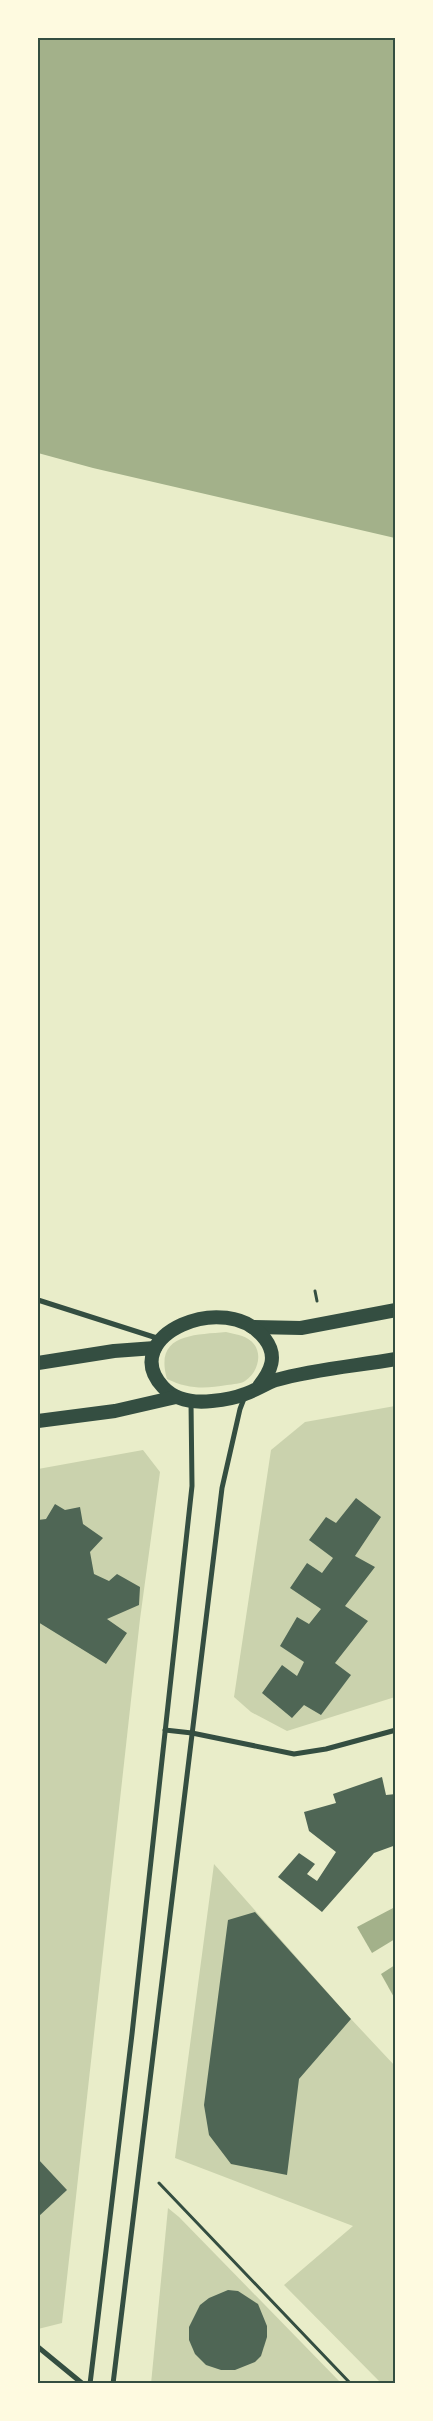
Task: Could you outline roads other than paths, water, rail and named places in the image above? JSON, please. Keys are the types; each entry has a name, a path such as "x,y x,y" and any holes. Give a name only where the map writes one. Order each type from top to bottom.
{"highway":[{"path":"252,1327 301,1328 396,1310"},
{"path":"38,1363 158,1343 178,1325 197,1318 230,1317 244,1321 264,1336 272,1353 270,1368 259,1386"},
{"path":"158,1343 152,1367 155,1377 169,1393 191,1402 211,1402 246,1394 259,1386 303,1374 396,1359"},
{"path":"38,1421 115,1411 176,1397"}],"street":[{"path":"38,1300 103,1321 158,1343"},
{"path":"113,2384 222,1488 240,1409 246,1394"},
{"path":"90,2384 192,1486 191,1402"},
{"path":"165,1730 192,1733 294,1754 326,1749 396,1730"},
{"path":"38,2347 83,2384"}]}
